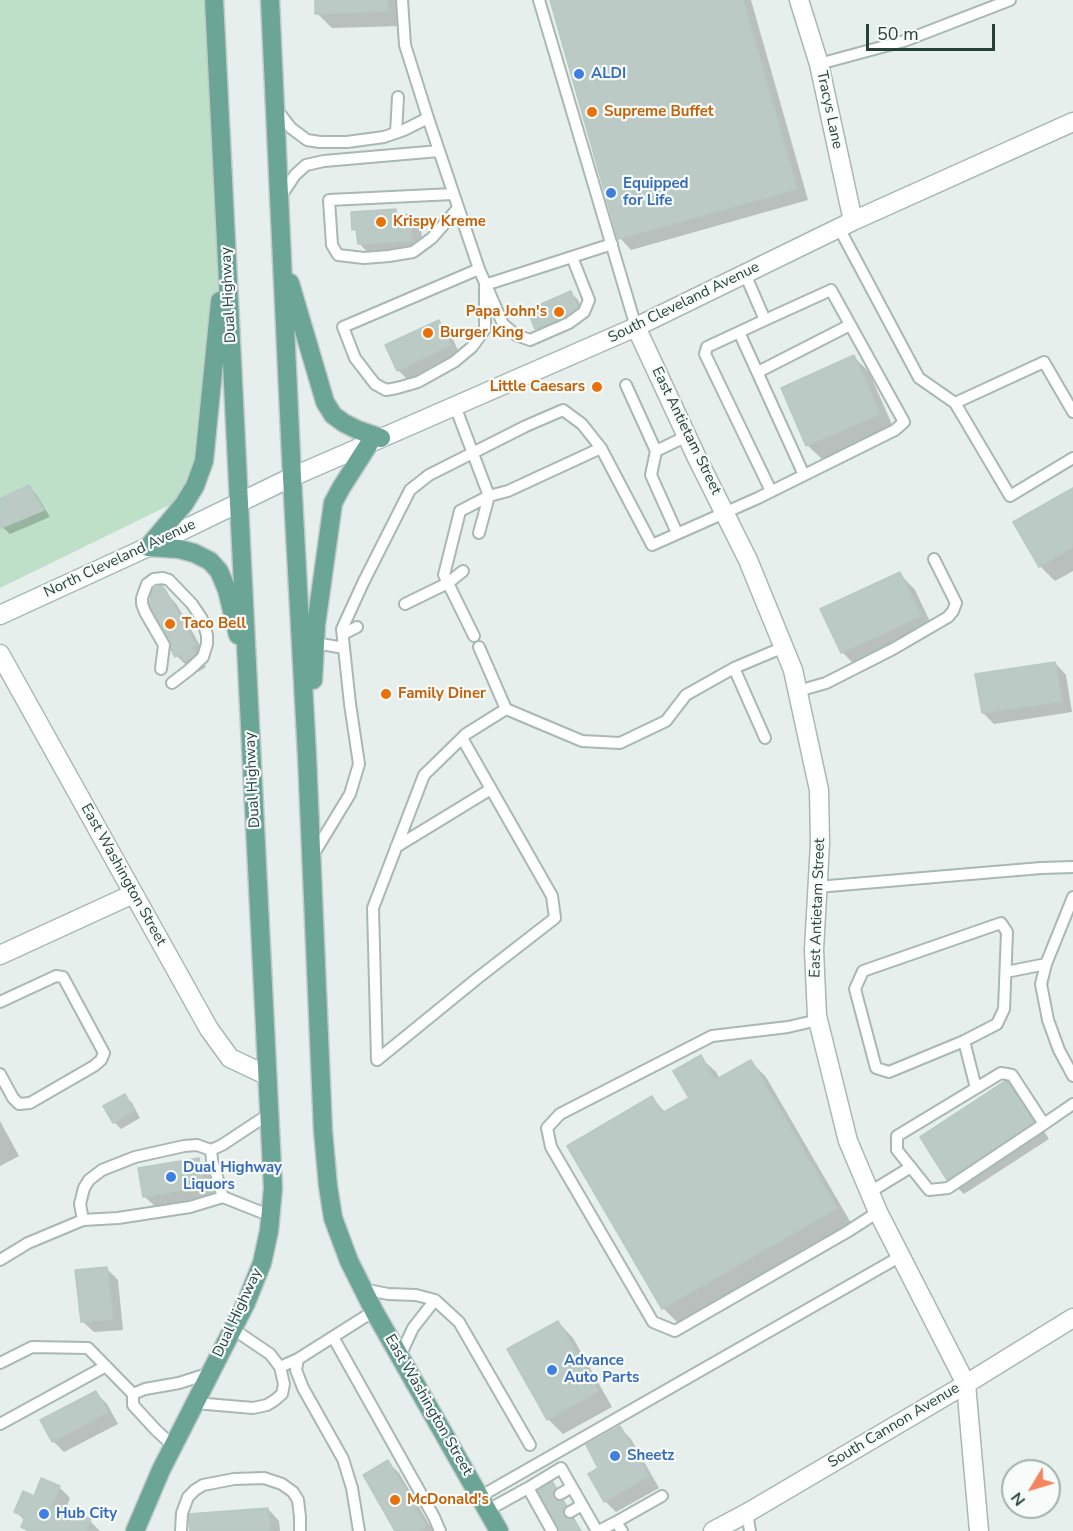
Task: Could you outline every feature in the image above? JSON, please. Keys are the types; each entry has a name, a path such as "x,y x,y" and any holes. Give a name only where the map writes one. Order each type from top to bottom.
{"main road":[{"name":"Dual Highway","path":"135,1531 160,1470 246,1304 262,1263 269,1231 273,1188 214,0"},
{"path":"270,0 328,1186 333,1218 348,1261 374,1311"},
{"path":"148,547 184,504 195,486 204,461 226,239"},
{"path":"281,255 325,402 333,415 375,441 333,503 319,603 307,756"},
{"path":"148,547 179,549 195,553 210,561 219,571 227,590 248,677"},
{"name":"East Washington Street","path":"374,1311 500,1531"}],"street":[{"name":"Tracys Lane","path":"799,0 819,64 846,225"},
{"name":"South Cleveland Avenue","path":"292,477 636,327 846,225 1073,122"},
{"name":"East Antietam Street","path":"636,327 748,560 793,670 819,790 820,843 814,950 818,1020 849,1141 878,1212 966,1384 979,1531"},
{"name":"North Cleveland Avenue","path":"0,615 292,477"},
{"name":"East Washington Street","path":"0,654 209,1029 230,1058 266,1074"},
{"path":"0,955 133,894"},
{"name":"South Cannon Avenue","path":"713,1531 966,1384 1073,1318"}],"lane":[{"path":"402,0 405,45 479,269 503,324 516,335 530,340 569,323 584,312 589,300 572,257"},
{"path":"539,0 636,327"},
{"path":"819,64 904,41 1010,0"},
{"path":"396,133 398,97"},
{"path":"275,107 291,128 307,140 320,142 347,142 384,137 428,118"},
{"path":"279,199 295,175 306,165 324,161 439,151"},
{"path":"453,194 329,200 332,245 338,255 364,258 413,252 432,238 458,208"},
{"path":"846,225 919,378 956,403 1010,496 1073,458"},
{"path":"485,285 612,244"},
{"path":"479,269 343,327 355,358 375,384 386,390 418,382 454,362 472,347 485,329 485,285"},
{"path":"745,274 765,320"},
{"path":"312,858 350,794 359,764 342,629 410,490 429,475 563,410 582,424 601,448 651,545 771,491 895,430 904,422 831,290 707,347 705,354 771,491"},
{"path":"758,372 850,325"},
{"path":"740,332 804,475"},
{"path":"956,403 1044,362 1073,412"},
{"path":"626,385 656,450 651,475 677,533"},
{"path":"455,406 489,496 479,533"},
{"path":"656,450 687,436"},
{"path":"601,448 508,491 489,496 460,511 444,575 506,709 582,741 620,743 666,721 686,694 734,668 784,647"},
{"path":"798,691 826,683 893,649 948,617 956,603 934,559"},
{"path":"405,604 448,583 463,571"},
{"path":"161,669 164,645 142,604 142,598 147,584 154,579 163,578 169,580 192,604 202,618 207,635 203,657 172,683"},
{"path":"343,634 357,627"},
{"path":"315,643 344,648"},
{"path":"734,668 765,738"},
{"path":"462,738 552,896 555,918 478,977 377,1060 373,908 424,775 466,734 506,709"},
{"path":"396,848 491,789"},
{"path":"817,887 1073,867"},
{"path":"1073,897 1046,964 1041,984 1048,1020 1059,1050 1073,1076"},
{"path":"1001,923 1007,932 1004,1009 998,1024 964,1041 890,1072 876,1068 855,989 863,971 1001,923"},
{"path":"1006,972 1046,964"},
{"path":"0,1002 56,976 63,977 104,1053 101,1060 94,1066 30,1103 19,1104 0,1074"},
{"path":"818,1020 788,1027 712,1036 560,1114 547,1128 551,1147 653,1322 675,1331 878,1212"},
{"path":"964,1041 976,1089"},
{"path":"1044,1124 1012,1075 1001,1073 897,1136 897,1150 929,1190 948,1188 1044,1124 1073,1104"},
{"path":"83,1220 80,1204 84,1188 89,1180 102,1170 135,1157 184,1146 197,1145 211,1150 269,1114"},
{"path":"211,1150 223,1197"},
{"path":"870,1192 911,1167"},
{"path":"0,1260 28,1243 83,1220 118,1218 190,1207 223,1197 271,1216"},
{"path":"484,1503 901,1256"},
{"path":"363,1289 388,1294 416,1295 435,1300 459,1322 530,1445"},
{"path":"400,1356 413,1328 435,1300"},
{"path":"280,1366 298,1359 374,1311"},
{"path":"195,1403 253,1408 267,1405 282,1394 284,1383 280,1366 270,1354 233,1329"},
{"path":"333,1337 440,1531"},
{"path":"0,1363 32,1347 88,1348 133,1394 133,1405 173,1446"},
{"path":"298,1359 296,1370 303,1388 343,1459 352,1488 359,1531"},
{"path":"0,1424 106,1366"},
{"path":"133,1394 210,1372"},
{"path":"484,1503 528,1488 561,1468 597,1529"},
{"path":"182,1531 182,1513 188,1497 195,1490 203,1485 234,1479 264,1478 282,1484 293,1492 298,1500 300,1531"},
{"path":"560,1494 572,1487"},
{"path":"528,1488 541,1506 551,1526"},
{"path":"583,1531 619,1527 662,1496"},
{"path":"570,1512 582,1505"},
{"path":"747,1513 750,1531"}],"green space":[{"path":"0,0 211,0 226,129 215,412 182,499 0,588"}],"building":[{"path":"315,0 388,0 388,11 315,14"},
{"path":"550,0 743,0 797,189 618,239"},
{"name":"Krispy Kreme","path":"396,209 396,215 410,214 412,241 358,244 356,229 352,230 351,212"},
{"path":"571,291 579,310 535,329 527,310"},
{"name":"Burger King","path":"439,320 451,345 397,371 385,345"},
{"path":"854,355 880,414 806,446 781,388"},
{"path":"29,485 44,510 1,528 0,499"},
{"path":"1073,488 1073,547 1039,567 1013,522"},
{"path":"900,572 921,616 841,653 820,609"},
{"path":"161,585 196,645 191,648 195,655 185,661 181,654 175,657 145,604 151,600 147,593"},
{"path":"1055,662 1062,701 982,713 975,674"},
{"path":"701,1055 715,1080 751,1060 837,1208 662,1309 567,1146 652,1096 662,1113 689,1098 673,1071"},
{"path":"1007,1080 1035,1123 947,1180 920,1137"},
{"path":"125,1094 134,1110 113,1123 103,1106"},
{"name":"Dual Highway Liquors","path":"199,1158 204,1186 143,1197 138,1168"},
{"path":"107,1267 113,1319 81,1322 75,1270"},
{"name":"Advance Auto Parts","path":"558,1321 598,1391 547,1420 507,1349"},
{"path":"96,1391 108,1412 52,1442 40,1420"},
{"name":"Sheetz","path":"620,1426 649,1476 604,1502 588,1474 598,1468 586,1445"},
{"name":"McDonald's","path":"388,1460 426,1526 418,1531 395,1531 363,1475"},
{"path":"41,1478 60,1486 51,1507 77,1518 78,1514 91,1519 86,1531 30,1531 21,1527 25,1517 14,1512 23,1491 34,1496"},
{"path":"552,1481 581,1531 558,1531 536,1490"},
{"path":"268,1508 270,1531 190,1531 188,1514"}],"place":[{"name":"ALDI","path":"579,74"},
{"name":"Supreme Buffet","path":"592,112"},
{"name":"Equipped for Life","path":"611,193"},
{"name":"Krispy Kreme","path":"381,222"},
{"name":"Papa John's","path":"559,312"},
{"name":"Burger King","path":"428,333"},
{"name":"Little Caesars","path":"597,387"},
{"name":"Taco Bell","path":"170,624"},
{"name":"Family Diner","path":"386,694"},
{"name":"Dual Highway Liquors","path":"171,1177"},
{"name":"Advance Auto Parts","path":"552,1370"},
{"name":"Sheetz","path":"615,1456"},
{"name":"McDonald's","path":"395,1500"},
{"name":"Hub City","path":"44,1514"}]}
